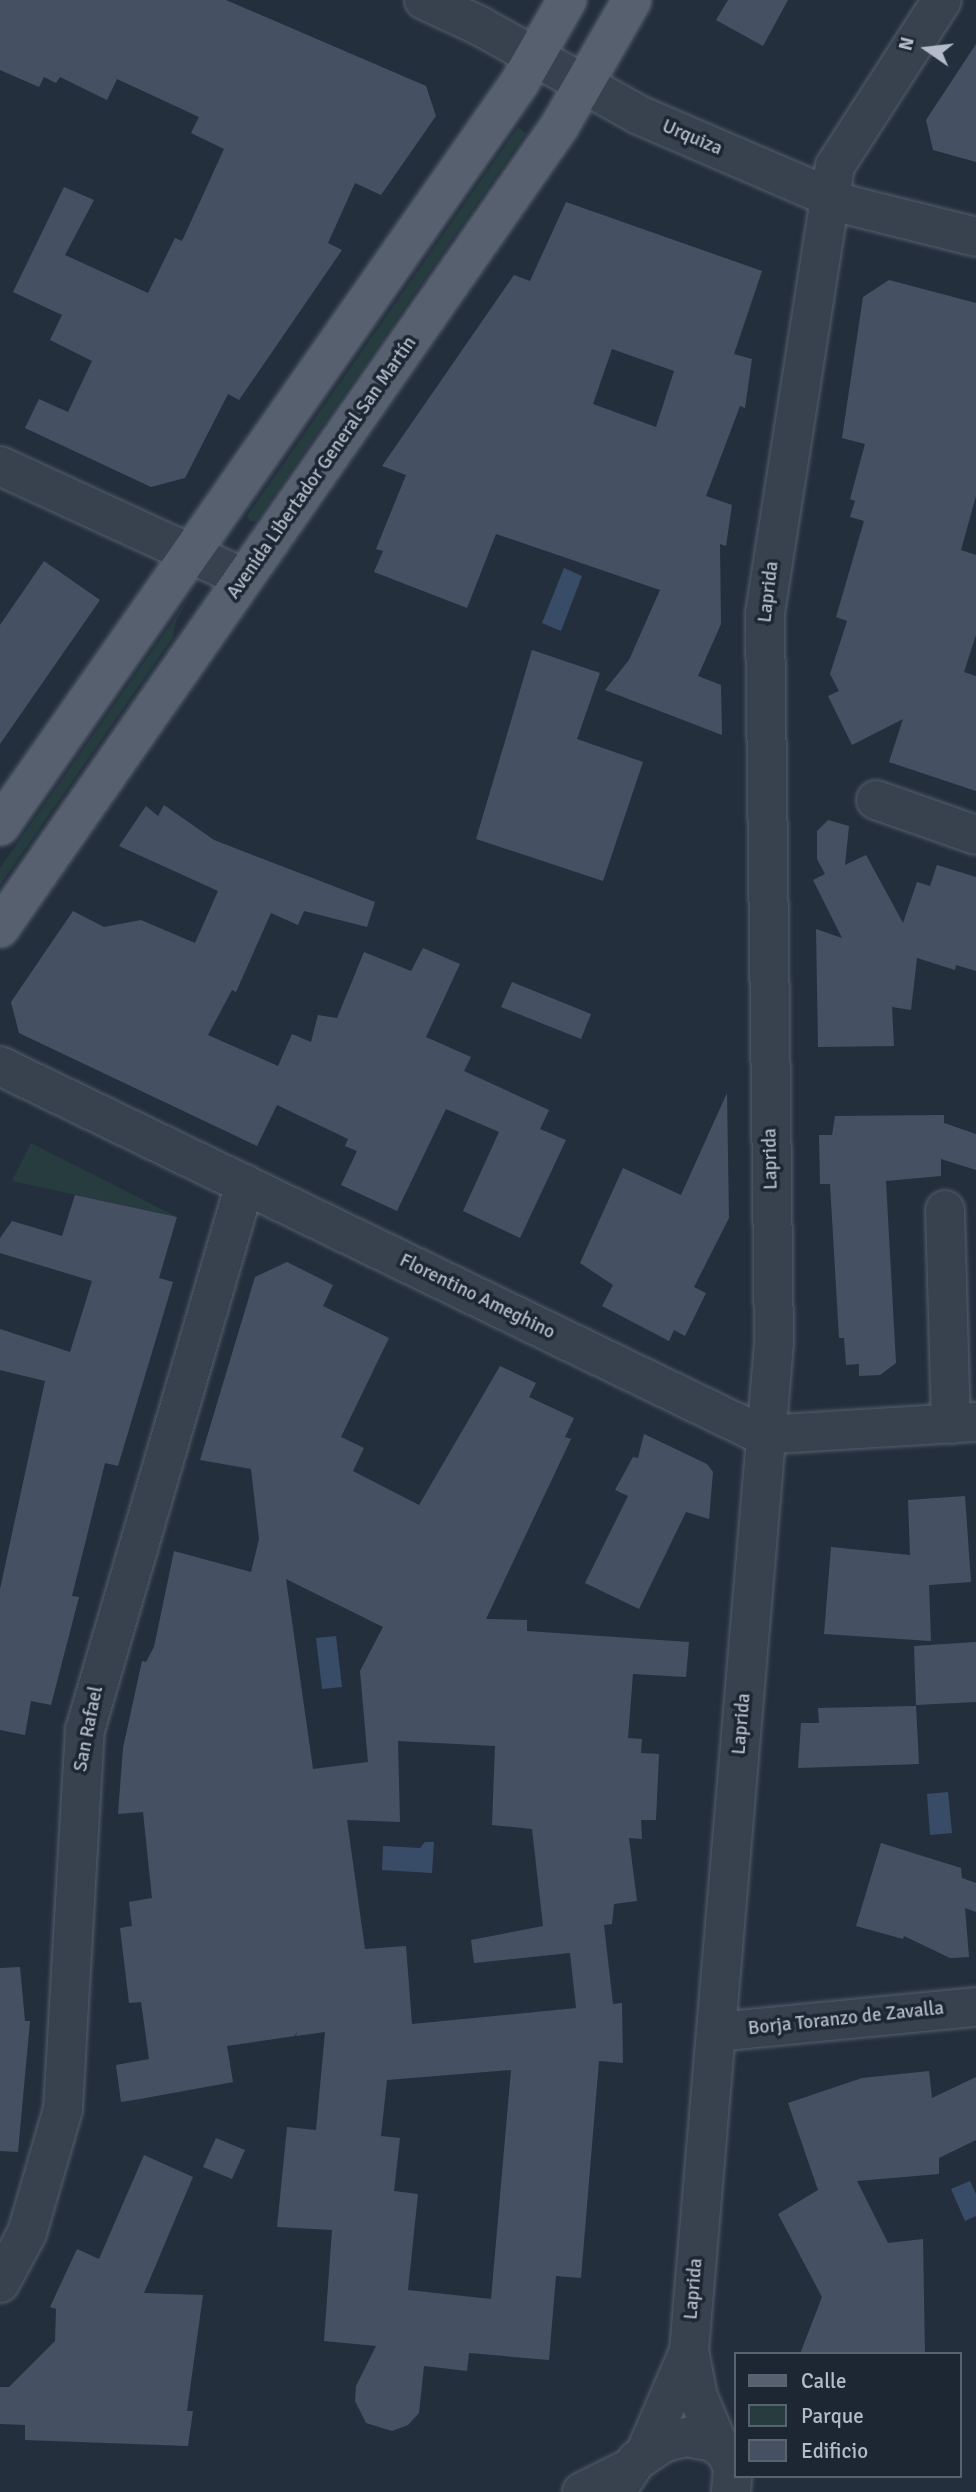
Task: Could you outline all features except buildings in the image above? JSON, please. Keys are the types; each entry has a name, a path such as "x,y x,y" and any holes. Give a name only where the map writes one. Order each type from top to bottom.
{"main road":[{"path":"0,826 535,57 568,0"},
{"name":"Avenida Libertador General San Martín","path":"0,928 559,127 632,0"}],"street":[{"name":"Urquiza","path":"424,0 639,115 830,197 976,237"},
{"name":"Laprida","path":"734,2470 698,2397 689,2351 774,1344 764,624 835,166 942,0"},
{"path":"0,466 244,579"},
{"path":"876,800 976,835"},
{"name":"Florentino Ameghino","path":"0,1066 767,1434 964,1423"},
{"name":"San Rafael","path":"0,2283 27,2233 63,2109 85,1730 245,1184"},
{"path":"945,1210 964,1423"},
{"name":"Borja Toranzo de Zavalla","path":"716,2032 976,2007"},
{"name":"Laprida","path":"629,2472 689,2351"},
{"path":"582,2492 629,2472 677,2438 705,2439 734,2472"}],"green space":[{"path":"518,127 526,133 256,521 250,521 247,516"},
{"path":"191,595 176,621 173,637 0,885 0,868"},
{"path":"31,1143 177,1217 12,1181"}],"water":[{"path":"564,568 582,576 561,631 542,623"},
{"path":"336,1636 342,1687 322,1689 316,1638"},
{"path":"948,1792 952,1833 930,1835 927,1794"},
{"path":"425,1842 434,1842 432,1873 382,1870 383,1846 420,1848"},
{"path":"970,2181 976,2194 976,2216 965,2221 951,2189"}]}
